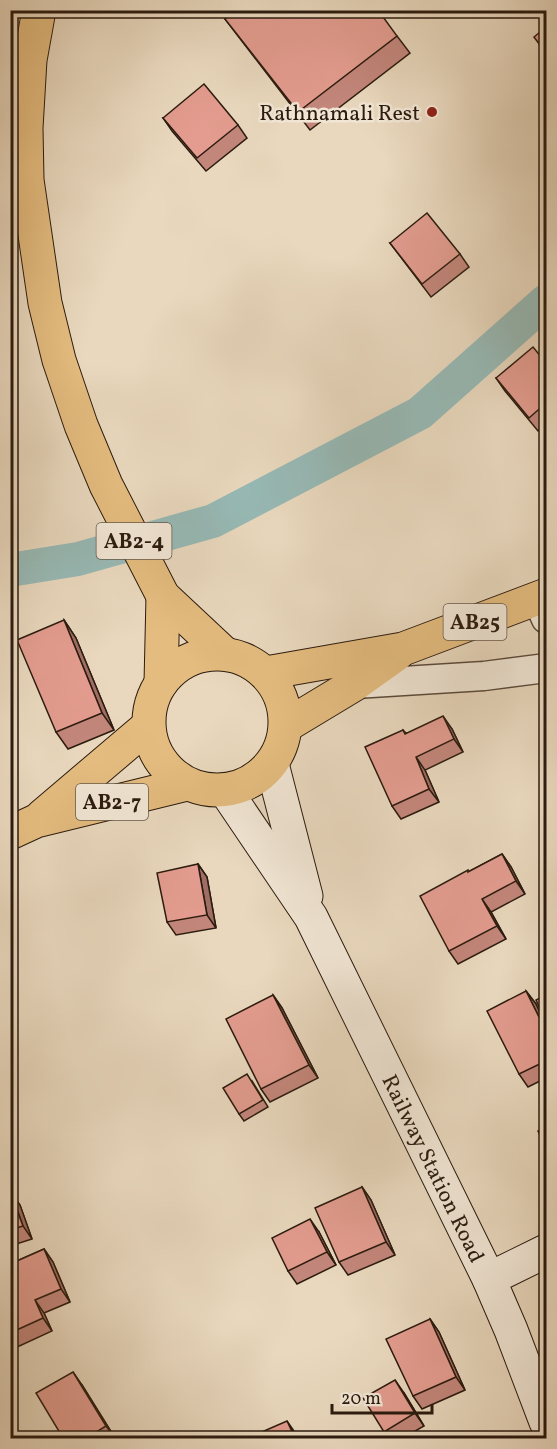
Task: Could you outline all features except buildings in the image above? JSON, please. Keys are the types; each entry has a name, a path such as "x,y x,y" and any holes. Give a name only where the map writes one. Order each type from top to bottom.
{"main road":[{"name":"AB2-4","path":"39,10 30,60 26,128 27,180 45,303 59,360 81,425 106,485 163,596 225,654"},
{"name":"AB2-4","path":"161,683 163,596"},
{"name":"AB25","path":"266,673 403,649 543,604"},
{"name":"AB25","path":"286,724 355,684 403,649"},
{"path":"207,654 225,654 240,657 254,664 275,683 282,696 286,724 283,745 272,764 251,782 225,790 206,790 187,784 172,774 160,760 152,744 148,726 149,711 161,683 174,669 189,660 207,654"},
{"name":"AB2-7","path":"23,827 148,726"},
{"name":"Railway Station Road","path":"272,764 311,917"},
{"name":"AB2-7","path":"23,827 187,784"},
{"name":"Railway Station Road","path":"225,790 311,917 489,1279 512,1330 546,1422"},
{"path":"489,1279 546,1251"},
{"path":"529,1438 546,1430"}],"street":[{"path":"355,684 484,676 546,668"}],"waterway":[{"path":"10,570 78,559 213,521 420,413 546,301"}],"place":[{"name":"Rathnamali Rest","path":"432,112"}]}
